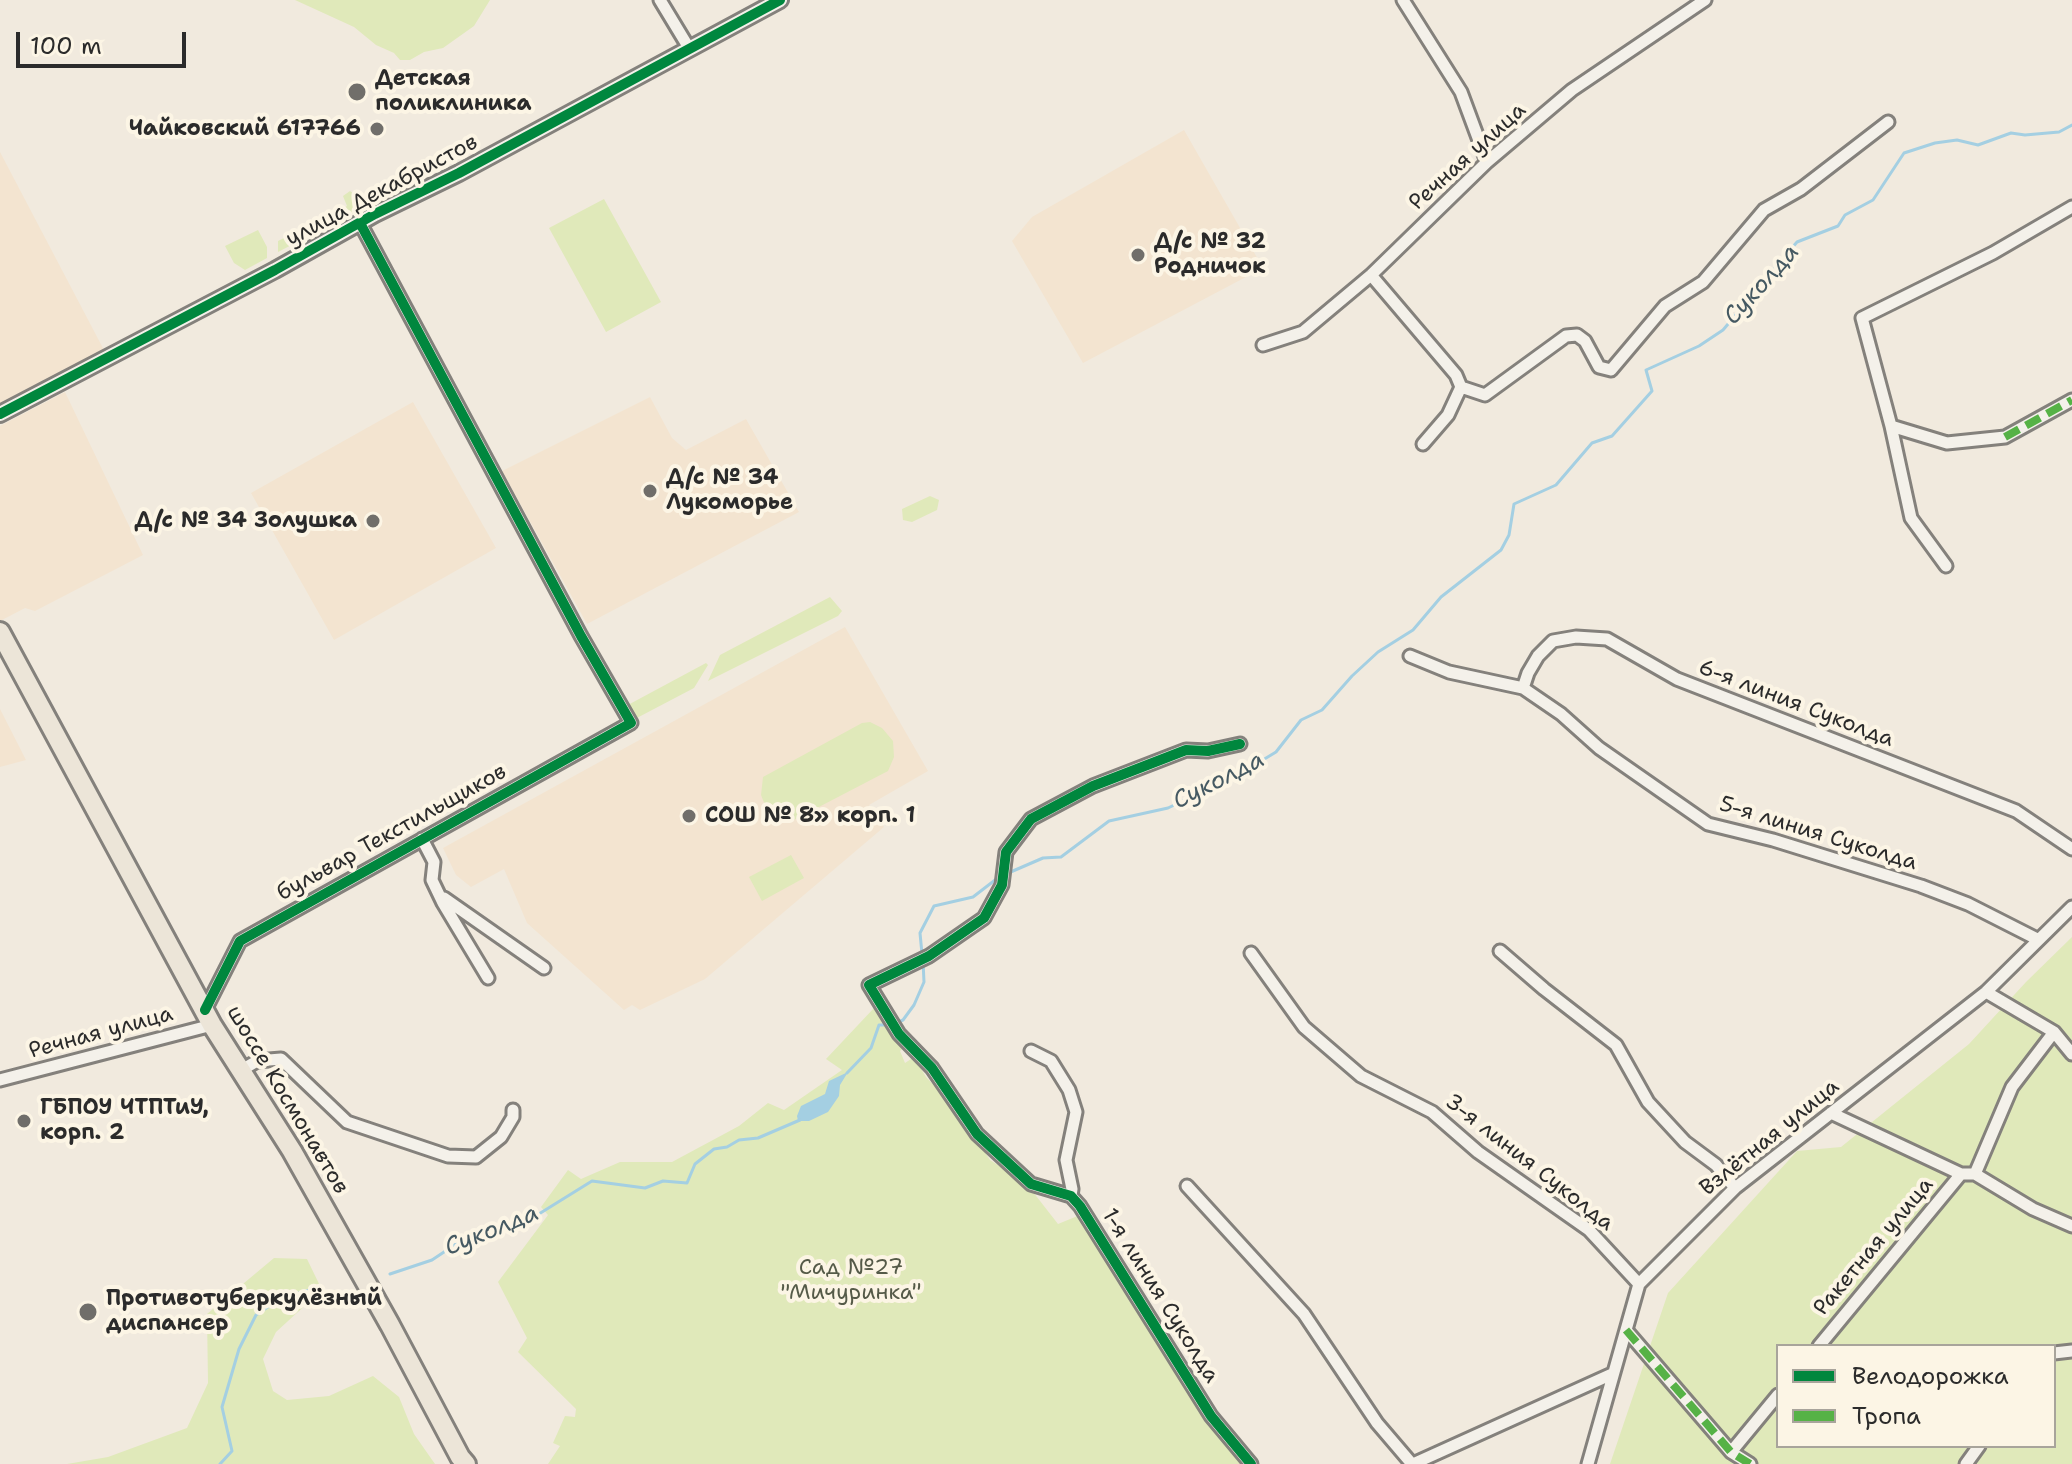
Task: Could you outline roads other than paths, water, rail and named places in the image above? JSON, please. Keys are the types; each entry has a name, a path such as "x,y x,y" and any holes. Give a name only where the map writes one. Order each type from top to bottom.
{"main road":[{"name":"шоссе Космонавтов","path":"0,632 208,1018 292,1151 466,1464"}],"street":[{"path":"660,0 689,48"},
{"name":"улица Декабристов","path":"0,414 780,0"},
{"path":"1403,0 1461,92 1487,162"},
{"name":"Речная улица","path":"1263,345 1303,332 1371,275 1487,162 1572,90 1705,0"},
{"path":"1461,387 1485,395 1566,336 1577,335 1585,341 1599,367 1611,370 1665,306 1703,282 1764,210 1801,189 1888,122"},
{"path":"1946,566 1911,518 1891,426 1862,318 1993,253 2072,207"},
{"name":"бульвар Текстильщиков","path":"208,1018 240,941 631,723 574,623 360,223"},
{"path":"1371,275 1456,375 1461,387 1448,415 1423,444"},
{"path":"1891,426 1947,443 2005,437 2071,403"},
{"name":"6-я линия Суколда","path":"1523,688 1538,656 1553,641 1576,637 1607,639 1677,679 2016,811 2072,849"},
{"path":"1410,656 1449,672 1523,688"},
{"name":"5-я линия Суколда","path":"1523,688 1561,714 1599,748 1708,824 1773,840 1921,886 1968,904 2037,939"},
{"path":"1071,1196 1031,1184 977,1134 932,1068 899,1034 869,985 929,956 984,918 1002,885 1006,852 1031,819 1093,786 1186,750 1208,751 1240,744"},
{"path":"422,839 434,862 432,880 488,978"},
{"path":"440,896 544,968"},
{"name":"Взлётная улица","path":"1588,1464 1639,1284 1735,1188 1986,992 2072,907"},
{"path":"1500,951 1616,1045 1648,1102 1685,1142 1716,1165 1735,1188"},
{"name":"3-я линия Суколда","path":"1251,953 1304,1027 1361,1076 1432,1112 1478,1152 1589,1230 1639,1284"},
{"path":"1986,992 2054,1032 2072,1054"},
{"name":"Речная улица","path":"0,1080 208,1018"},
{"path":"1975,1174 2012,1087 2054,1032"},
{"name":"1-я линия Суколда","path":"1031,1051 1051,1061 1069,1090 1076,1112 1066,1160 1071,1196 1102,1240 1211,1416 1251,1464"},
{"path":"240,1071 257,1061 281,1059 347,1122 448,1156 476,1157 501,1137 513,1117 513,1110"},
{"path":"1831,1113 1961,1174 1975,1174 2033,1209 2072,1226"},
{"name":"Ракетная улица","path":"1821,1344 1961,1174"},
{"path":"1187,1186 1304,1314 1377,1423 1412,1464 1612,1374"},
{"path":"1626,1330 1731,1452 1750,1464"},
{"path":"1731,1452 1776,1397"}],"water":[{"path":"848,1072 840,1085 839,1096 828,1112 809,1121 798,1121 801,1106 825,1094 829,1081"}],"waterway":[{"name":"Суколда","path":"1006,874 1043,858 1061,857 1109,821 1168,808 1243,772 1276,752 1301,720 1322,710 1378,652 1413,630 1441,597 1501,550 1509,535 1514,504 1556,485 1592,443 1612,436 1652,391 1646,370 1699,346 1723,330 1797,242 1838,226 1845,215 1873,200 1904,153 1935,143 1957,140 1978,145 2011,133 2059,132 2072,125"},
{"name":"Суколда","path":"922,954 920,933 934,906 973,897 999,877"},
{"name":"Суколда","path":"896,1023 903,1020 914,1005 924,982 923,961"},
{"name":"Суколда","path":"847,1073 871,1048 879,1025 889,1025"},
{"name":"Суколда","path":"390,1274 432,1260 456,1244 502,1225 534,1217 592,1181 645,1188 663,1181 687,1183 695,1164 714,1149 727,1147 739,1140 758,1138 800,1120"},
{"name":"Суколда","path":"220,1464 232,1451 222,1407 239,1349 256,1315 281,1298 317,1288"}],"place":[{"name":"Детская поликлиника","path":"357,92"},
{"name":"Чайковский 617766","path":"377,129"},
{"name":"Д/с № 32 Родничок","path":"1138,255"},
{"name":"Д/с № 34 Лукоморье","path":"650,491"},
{"name":"Д/с № 34 Золушка","path":"373,521"},
{"name":"СОШ № 8» корп. 1","path":"689,816"},
{"name":"ГБПОУ ЧТПТиУ, корп. 2","path":"24,1121"},
{"name":"Противотуберкулёзный диспансер","path":"88,1312"}],"park label":[{"name":"Сад №27 \"Мичуринка\"","path":"851,1280"}]}
